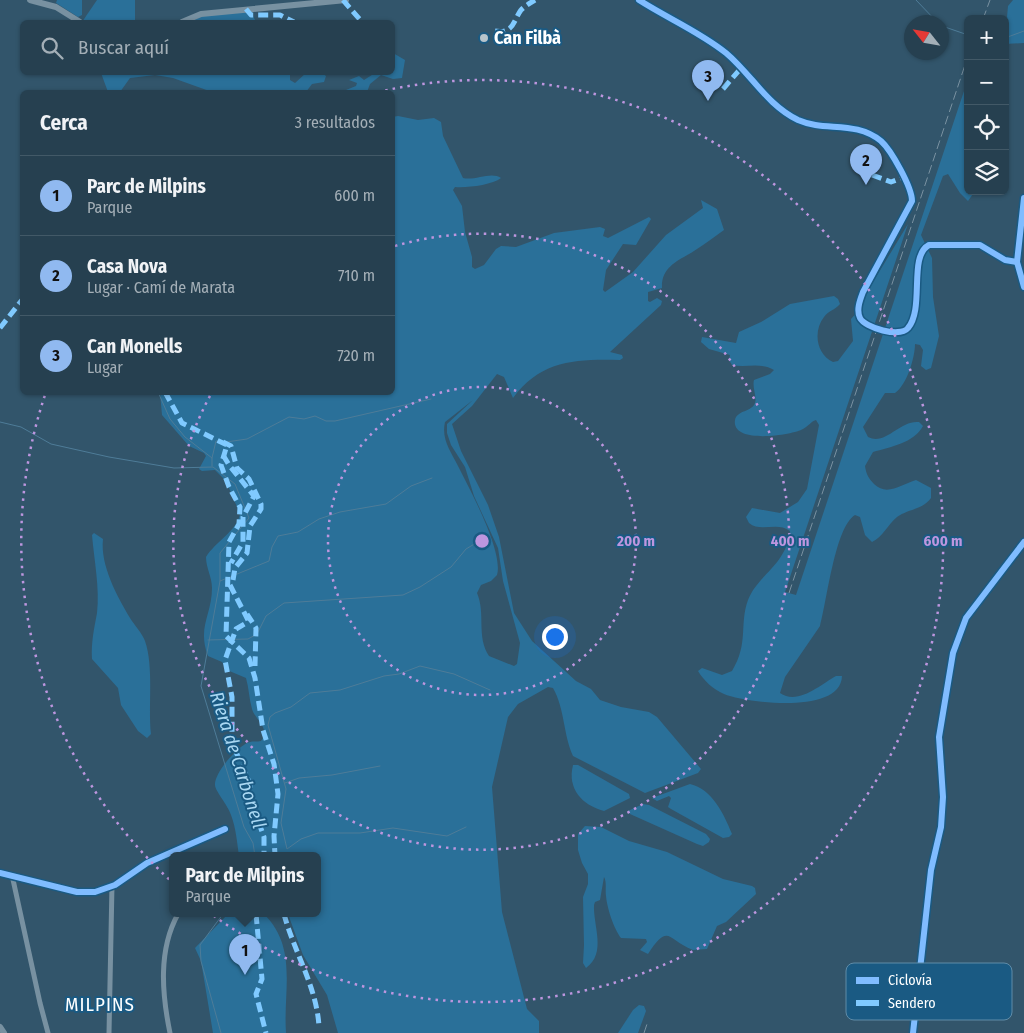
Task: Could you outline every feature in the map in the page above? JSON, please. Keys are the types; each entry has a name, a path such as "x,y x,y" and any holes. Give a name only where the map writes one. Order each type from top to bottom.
{"street":[{"path":"30,0 56,7 77,20"},
{"path":"187,20 201,14 346,0"},
{"path":"638,0 716,45 737,64 766,96 797,120 814,124 853,128 875,137 884,144 906,181 912,201 863,292 858,308 860,319 868,325 888,332 902,332 911,324 916,302 919,260 926,247 938,243 980,245 1005,260 1017,262"},
{"path":"1024,198 1017,262 1024,287"},
{"path":"921,963 931,870 941,827 943,798 939,737 953,653 966,618 1024,542"},
{"path":"175,852 226,829"},
{"path":"0,873 77,892 95,892 112,885 147,863 169,854"},
{"path":"12,875 48,1033"},
{"path":"109,1033 112,885"},
{"path":"170,1033 163,999 165,962 168,936 177,917"},
{"path":"913,1033 914,1020"},
{"path":"0,1027 4,1033"}],"shaded area":[{"path":"57,0 82,0 82,15 78,17 56,3"},
{"path":"97,0 135,0 135,20 83,20"},
{"path":"1013,0 1024,0 1024,43 1009,44 1008,6"},
{"path":"251,12 255,20 187,20 196,16"},
{"path":"395,54 405,60 402,78 393,79 381,75 395,75"},
{"path":"102,75 155,75 130,78 121,90 107,90"},
{"path":"155,75 290,75 290,80 295,83 304,75 326,76 324,82 312,84 308,90 206,90 173,78"},
{"path":"372,75 381,75 370,84 368,90 346,90 356,86 357,83 349,80 359,76 364,80"},
{"path":"964,91 964,195 972,195 968,201 960,193 948,174 943,176 921,235 932,258 933,297 939,336 931,368 926,370 921,366 923,350 920,345 915,344 912,363 903,384 895,393 885,393 863,427 868,437 875,439 887,436 912,422 919,422 923,426 914,437 894,446 873,452 865,466 869,478 879,488 889,490 916,480 931,488 931,498 923,505 897,517 872,542 865,535 860,517 855,515 848,522 837,549 820,626 785,677 780,693 794,697 802,695 836,676 842,676 838,688 826,697 810,701 771,703 735,697 716,690 698,671 702,668 722,675 732,671 737,661 742,643 745,609 748,600 758,583 783,553 790,531 780,527 754,526 749,523 746,517 752,508 780,513 798,502 807,489 819,425 816,420 805,428 788,434 764,436 743,433 736,428 736,417 751,408 755,403 754,380 770,374 774,370 764,366 732,365 729,360 730,355 709,349 701,342 702,337 736,343 739,332 761,322 790,304 834,296 840,304 824,317 818,329 818,342 823,354 827,358 833,362 838,361 853,341 851,319 860,309 867,292 908,224 785,592 796,595"},
{"path":"395,116 418,120 434,118 441,122 443,136 463,178 493,175 501,178 479,185 455,187 453,190 462,206 465,232 472,257 472,267 475,269 484,265 496,249 501,246 516,247 554,233 600,227 605,229 603,236 608,238 649,217 651,219 636,245 623,244 606,270 603,290 605,292 633,272 666,235 703,208 701,200 717,209 724,230 668,268 662,288 648,292 648,301 650,302 657,298 662,301 661,305 610,352 622,355 623,358 620,360 589,360 560,364 535,376 513,398 504,377 497,374 472,406 452,424 461,451 488,505 499,537 514,613 532,641 576,681 591,689 600,700 621,707 649,712 657,717 701,769 698,773 645,793 573,756 567,739 560,704 553,688 548,687 518,704 508,717 492,787 502,912 527,1009 539,1021 539,1033 338,1033 327,995 303,955 289,917 321,917 321,852 238,852 233,820 215,785 218,774 234,753 245,744 261,741 264,736 263,728 252,709 246,678 227,670 222,662 208,656 204,637 212,588 206,557 235,526 240,514 226,481 215,470 202,471 199,469 206,456 204,453 189,446 162,415 160,395 395,395","holes":["473,400 447,424 447,433 451,445 465,467 474,496 498,548 503,581 520,643 517,664 514,666 489,656 485,648 480,601 477,593 481,585 491,581 497,575 498,565 491,536 444,434 445,422"]},
{"path":"94,533 103,539 104,559 110,580 130,618 144,638 148,651 151,734 147,738 138,731 121,705 118,688 92,659 92,642 98,604 92,535"},
{"path":"573,765 578,765 629,794 630,798 604,811 589,805 574,789 572,781"},
{"path":"690,784 705,791 716,803 732,834 729,837 723,838 668,807 671,798 669,796 657,801 652,798"},
{"path":"643,804 649,805 706,834 710,839 709,842 703,846 697,844 630,814 628,811"},
{"path":"585,826 601,827 629,841 667,852 723,879 752,886 755,888 756,894 726,922 717,926 707,949 693,950 669,936 665,936 660,938 648,954 640,950 647,942 646,939 621,938 618,934 608,906 604,877 600,900 595,902 594,905 598,939 596,955 586,968 583,963 583,897 588,884 588,874 578,850 578,834"},
{"path":"225,917 267,917 275,927 285,955 287,970 286,1033 213,1033 201,961 195,948"},
{"path":"639,1005 644,1006 646,1011 638,1033 618,1033 633,1010"}],"waterway":[{"path":"916,0 930,15"},
{"path":"949,28 964,34"},
{"path":"1009,37 1024,31"},
{"path":"159,395 170,419 185,437 212,458 212,466"},
{"path":"212,458 216,441 226,442 247,439 289,417 304,419 315,416 326,421 335,421 431,399"},
{"name":"Riera de Carbonell","path":"0,422 21,427 51,444 109,457 174,468 213,467 235,484 249,518 220,553 220,581 201,686 244,827 253,843 254,852"},
{"path":"220,581 269,561 272,547 278,536 298,532 319,519 340,512 386,504 411,486 432,478"},
{"path":"208,640 248,639 257,634 266,616 284,603 403,595 420,587 451,567 466,549 486,537"},
{"path":"466,827 447,836 393,828 360,833 318,833 301,839 287,849 281,823 286,789 268,725 270,717 275,713 291,707 310,693 340,690 384,676 399,674 420,666 454,674 490,690"},
{"path":"285,783 299,778 332,775 380,766"},
{"name":"Riera de Carbonell","path":"221,917 200,945 201,961 221,1033"}],"railway":[{"path":"984,15 990,0"},
{"path":"789,593 967,60"},
{"path":"644,1033 647,1024"}],"marked path":[{"path":"343,0 360,20"},
{"path":"495,31 506,31 509,29 521,10 535,0"},
{"path":"246,9 251,15 280,15 290,20"},
{"path":"723,89 741,68"},
{"path":"872,175 891,182 904,177"},
{"path":"0,328 20,303"},
{"path":"167,395 182,423 227,445 221,465 229,487 240,507 239,524 229,542 226,636 249,658 255,678 263,730 274,764 278,794 274,836 275,852"},
{"path":"223,442 231,446 237,468 249,479 261,504 261,509 250,526 247,553 235,568 233,580"},
{"path":"223,455 254,496 243,517 243,542 231,563"},
{"path":"230,585 248,620 236,629 225,660 232,697 232,743 250,784 252,804 264,837 264,852"},
{"path":"247,614 256,628 255,666"},
{"path":"256,917 262,979 256,994 266,1033"},
{"path":"285,917 310,984 319,1027"}],"cycle path":[{"path":"639,0 705,38 726,53 768,98 787,114 808,123 861,131 881,141 890,152 905,178 912,201 863,292 858,312 863,322 875,328 891,332 904,331 908,328 916,308 919,260 923,251 929,245 980,245 1005,260 1017,262"},
{"path":"1024,198 1017,262 1024,287"},
{"path":"921,963 931,870 941,827 943,797 939,737 953,653 966,618 1024,542"},
{"path":"172,852 225,829"},
{"path":"0,873 77,892 95,892 115,885 147,863 169,853"},
{"path":"913,1033 914,1020"}],"place":[{"name":"Can Filbà","path":"484,38"},
{"name":"Can Monells","path":"708,101"},
{"name":"Casa Nova","path":"866,185"},
{"name":"Parc de Milpins","path":"245,975"}],"district":[{"name":"MILPINS","path":"100,1004"}]}
